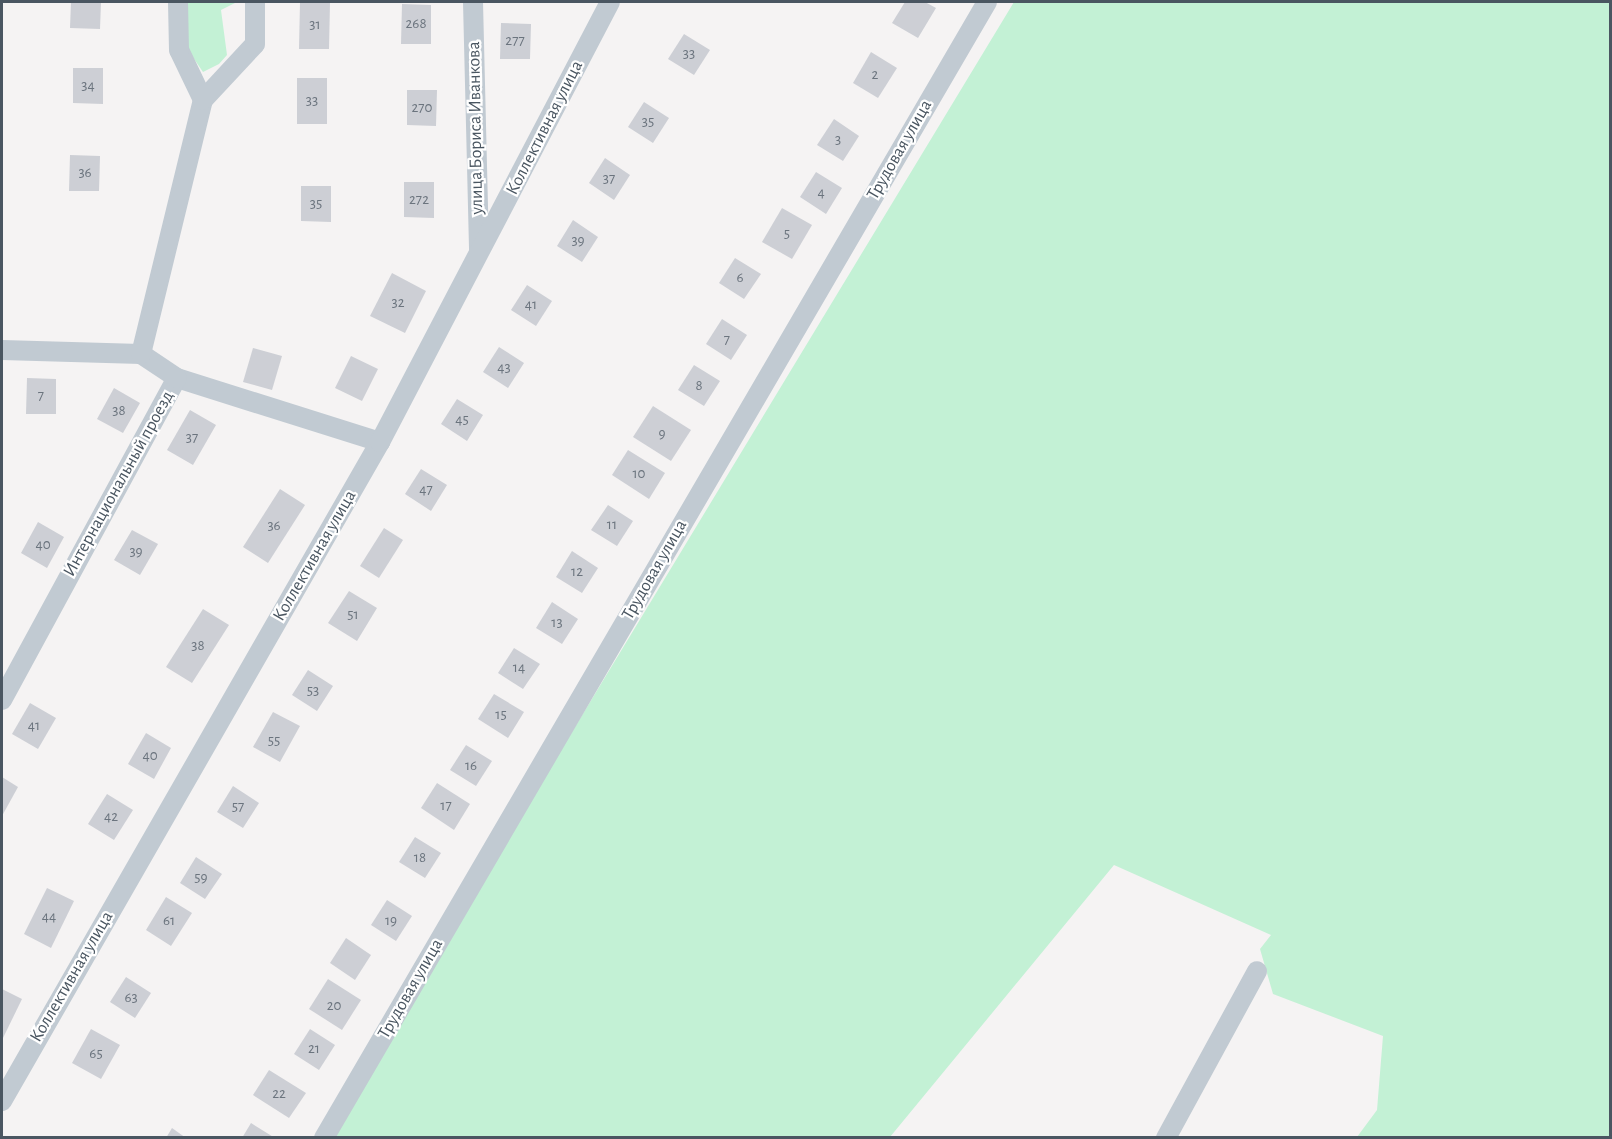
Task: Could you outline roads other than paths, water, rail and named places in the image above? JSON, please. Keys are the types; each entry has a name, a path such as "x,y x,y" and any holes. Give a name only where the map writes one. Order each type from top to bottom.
{"street":[{"path":"178,2 179,50 203,100"},
{"path":"2,350 141,354 203,100 255,44 255,2"},
{"name":"улица Бориса Иванкова","path":"473,2 479,254"},
{"name":"Коллективная улица","path":"2,1101 380,442 610,2"},
{"name":"Трудовая улица","path":"324,1137 987,2"},
{"name":"Интернациональный проезд","path":"2,700 177,378 141,354"},
{"path":"177,378 380,442"},
{"path":"1166,1137 1257,971"}]}
